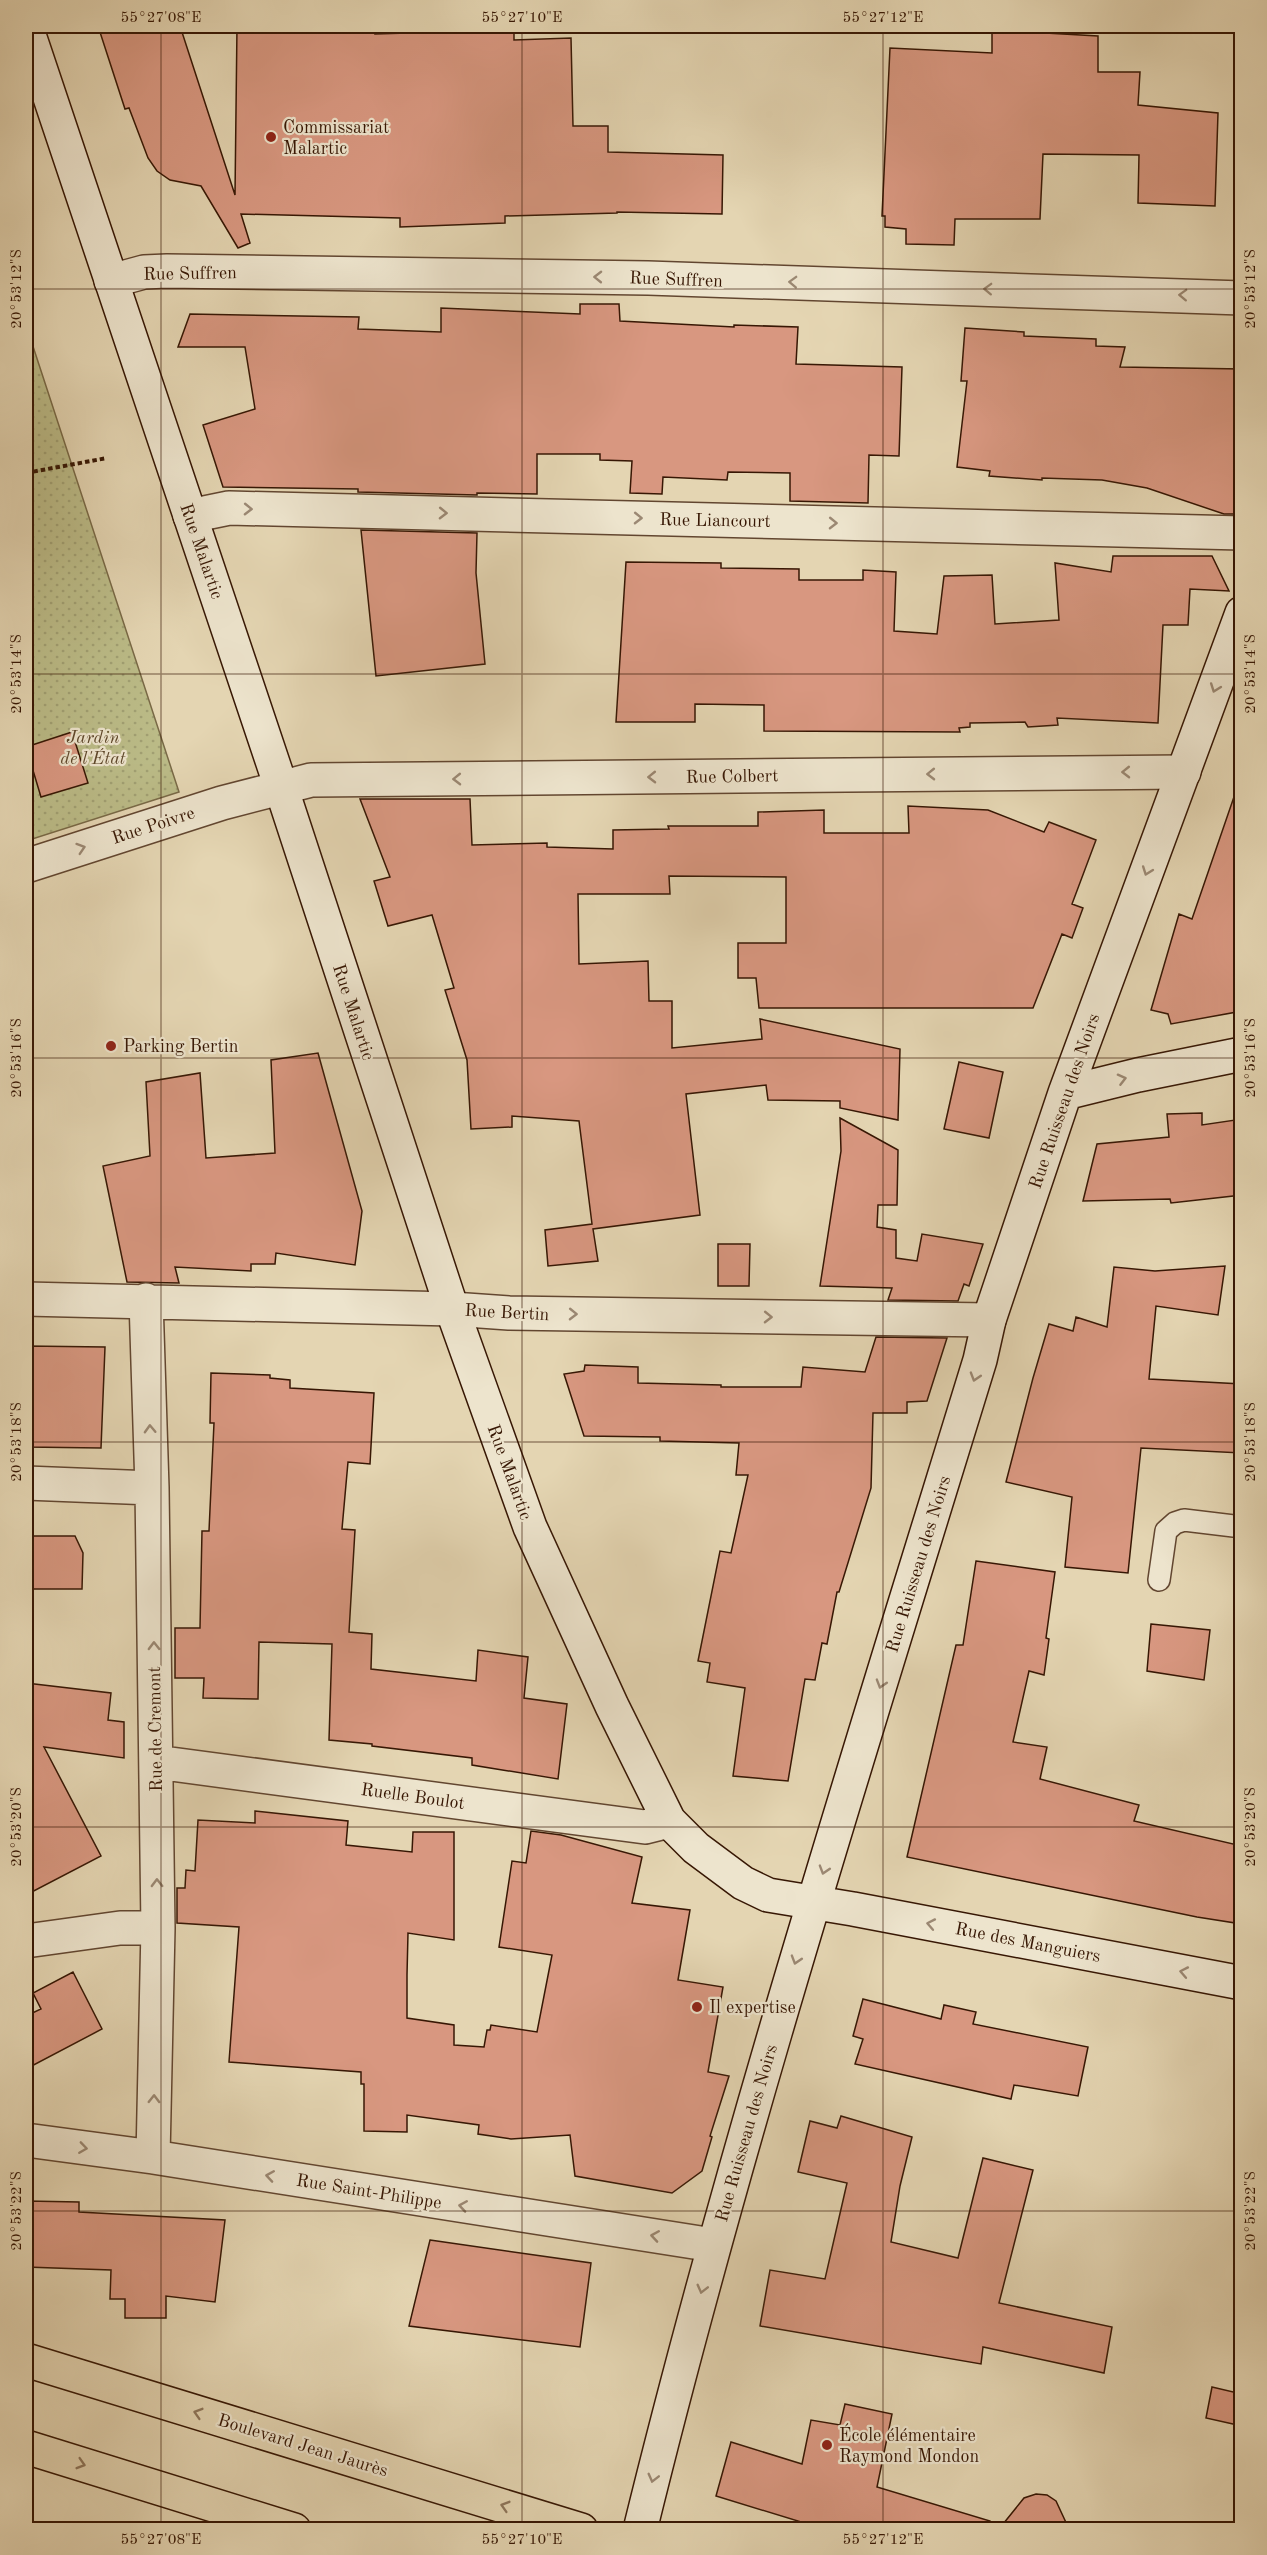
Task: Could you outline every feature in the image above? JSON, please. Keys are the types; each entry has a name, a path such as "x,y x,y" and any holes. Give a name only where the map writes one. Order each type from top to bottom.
{"main road":[{"name":"Boulevard Jean Jaurès","path":"26,2360 581,2529"},
{"path":"26,2447 294,2529"}],"street":[{"name":"Rue Malartic","path":"26,26 281,787 452,1309 530,1527 612,1706 669,1821 696,1848 743,1883 768,1895 813,1904"},
{"name":"Rue Suffren","path":"111,280 144,272 167,271 601,277 1242,298"},
{"name":"Rue Liancourt","path":"190,516 229,508 1242,533"},
{"name":"Rue Ruisseau des Noirs","path":"640,2529 713,2245 813,1904 980,1360 989,1320 1065,1093 1242,613"},
{"name":"Rue Colbert","path":"281,787 311,780 1184,772"},
{"name":"Rue Poivre","path":"26,866 222,803 281,787"},
{"path":"1065,1093 1138,1075 1242,1054"},
{"name":"Rue Bertin","path":"26,1299 146,1300 452,1309 509,1313 989,1320"},
{"name":"Rue de Cremont","path":"146,1300 152,1488 158,1928 153,2157"},
{"path":"26,1483 152,1488"},
{"name":"Ruelle Boulot","path":"156,1762 645,1827 669,1821"},
{"name":"Rue des Manguiers","path":"813,1904 853,1909 1242,1983"},
{"path":"26,1941 120,1928 158,1928"},
{"name":"Rue Saint-Philippe","path":"26,2140 153,2157 713,2245"}],"lane":[{"path":"1159,1580 1166,1531 1175,1523 1184,1520 1242,1527"}],"path":[{"path":"26,473 107,458"}],"green space":[{"name":"Jardin de l'État","path":"26,325 179,792 26,841"}],"building":[{"path":"98,26 180,26 235,195 237,26 376,26 375,34 514,30 514,40 571,38 573,126 608,126 608,152 723,155 722,214 617,212 505,216 505,223 400,227 400,218 241,214 250,243 238,248 201,186 170,180 157,171 148,158 129,108 125,109"},
{"path":"992,26 1047,26 1046,33 1098,36 1098,72 1140,72 1138,105 1218,113 1215,206 1138,203 1139,155 1043,154 1040,219 955,219 954,245 906,244 906,229 885,227 885,216 882,216 890,48 992,53"},
{"path":"580,304 619,304 620,321 734,327 734,325 798,327 796,364 902,367 899,456 869,455 868,503 790,501 790,473 728,472 727,480 663,477 662,494 630,493 632,461 600,460 600,454 537,454 537,494 477,493 477,495 358,492 358,489 223,487 203,425 255,409 245,347 178,347 190,314 359,317 358,329 441,332 441,308 580,314"},
{"path":"965,328 1024,332 1024,336 1096,339 1096,346 1125,347 1120,367 1242,369 1242,514 1224,514 1147,488 1102,480 1042,478 1042,480 989,476 990,471 957,467 967,381 961,381"},
{"path":"361,530 477,533 476,573 485,664 376,676"},
{"path":"1113,556 1212,556 1229,591 1190,589 1188,625 1163,625 1158,723 1057,718 1058,725 1028,727 1025,722 970,723 970,727 959,728 960,732 764,731 764,705 695,704 695,722 616,722 626,562 721,563 721,568 799,569 799,580 863,580 863,570 896,572 894,631 937,634 944,576 992,575 995,624 1059,620 1055,563 1111,572"},
{"path":"72,732 88,783 41,797 26,747"},
{"path":"1236,791 1242,791 1242,1011 1171,1024 1168,1014 1151,1010 1179,914 1192,919"},
{"path":"360,799 470,799 472,845 547,843 547,847 613,849 613,830 669,829 668,826 758,826 758,812 824,810 824,833 909,833 908,806 988,810 1044,832 1049,822 1096,840 1072,904 1083,908 1072,938 1062,934 1033,1008 759,1008 756,978 738,978 738,943 786,943 786,877 669,876 670,894 578,894 579,964 648,961 649,1001 672,1001 672,1048 762,1039 760,1019 900,1049 898,1120 840,1108 840,1101 768,1100 766,1085 686,1094 700,1215 593,1229 598,1261 548,1266 545,1230 592,1224 579,1121 512,1116 512,1127 471,1129 467,1060 445,990 454,988 432,915 388,926 374,881 390,877"},
{"path":"318,1053 362,1211 355,1265 276,1253 275,1264 251,1264 251,1271 175,1267 179,1283 127,1282 103,1166 150,1156 146,1082 200,1073 206,1158 275,1153 271,1060"},
{"path":"959,1062 1003,1072 989,1138 944,1129"},
{"path":"1202,1113 1202,1125 1242,1119 1242,1195 1171,1203 1170,1199 1083,1201 1097,1144 1169,1137 1167,1114"},
{"path":"840,1118 898,1150 897,1205 878,1205 877,1227 896,1230 896,1258 917,1261 922,1234 983,1244 969,1286 964,1284 958,1301 888,1300 892,1288 820,1286 841,1151"},
{"path":"718,1244 750,1244 749,1286 718,1286"},
{"path":"1225,1266 1218,1315 1156,1306 1149,1379 1242,1384 1242,1453 1141,1448 1128,1573 1065,1567 1072,1497 1006,1482 1049,1324 1073,1331 1076,1317 1107,1327 1114,1267 1155,1271"},
{"path":"876,1337 947,1338 927,1401 907,1402 907,1413 873,1413 871,1488 839,1592 837,1592 827,1644 822,1643 815,1680 805,1679 788,1781 733,1776 745,1688 707,1682 710,1663 698,1661 720,1551 731,1553 748,1475 736,1475 739,1443 660,1441 660,1437 584,1436 564,1374 584,1371 585,1365 638,1367 638,1383 721,1385 721,1387 801,1387 803,1367 865,1372"},
{"path":"26,1346 105,1347 101,1448 26,1447"},
{"path":"211,1373 270,1375 270,1378 290,1380 290,1388 374,1393 370,1464 348,1462 342,1529 355,1530 349,1632 372,1634 371,1669 476,1681 478,1650 528,1657 524,1698 567,1704 558,1779 472,1765 472,1758 329,1740 332,1644 259,1642 258,1699 203,1698 204,1678 175,1678 175,1628 200,1628 202,1531 209,1531 214,1423 210,1423"},
{"path":"26,1536 75,1536 83,1553 82,1589 26,1589"},
{"path":"976,1561 1055,1572 1046,1638 1049,1639 1044,1675 1029,1671 1013,1742 1047,1747 1040,1779 1139,1805 1134,1821 1242,1846 1242,1924 1197,1917 907,1857 956,1645 963,1645"},
{"path":"1151,1624 1210,1630 1204,1680 1147,1671"},
{"path":"26,1683 111,1693 108,1720 124,1722 124,1758 44,1747 101,1856 26,1895"},
{"path":"255,1811 348,1821 346,1845 412,1852 413,1832 454,1832 454,1940 408,1933 407,2018 454,2025 454,2045 484,2047 487,2030 490,2030 491,2025 537,2032 552,1955 499,1947 512,1861 526,1863 531,1831 561,1835 642,1857 632,1903 690,1910 678,1980 723,1987 708,2072 729,2076 710,2136 712,2137 702,2171 672,2193 575,2176 570,2135 511,2139 478,2134 479,2125 407,2115 407,2132 364,2131 364,2084 361,2084 361,2072 229,2062 239,1927 177,1923 177,1888 185,1888 186,1870 195,1871 198,1820 255,1823"},
{"path":"73,1972 102,2029 26,2069 26,2016 41,2009 33,1993"},
{"path":"863,1999 941,2019 944,2005 976,2012 973,2024 1088,2047 1078,2096 1014,2085 1011,2099 855,2064 863,2039 853,2036"},
{"path":"841,2116 912,2137 900,2186 891,2242 958,2258 983,2158 1033,2170 999,2303 1112,2327 1104,2373 983,2347 981,2364 760,2326 770,2270 825,2279 847,2183 798,2172 810,2121 837,2128"},
{"path":"26,2201 79,2202 79,2212 225,2220 215,2302 166,2296 166,2318 125,2318 125,2299 110,2299 111,2270 26,2267"},
{"path":"430,2240 591,2263 580,2347 409,2326"},
{"path":"1212,2387 1242,2394 1242,2426 1206,2418"},
{"path":"845,2404 892,2414 877,2487 990,2521 989,2529 824,2529 716,2496 731,2442 802,2464 811,2420 840,2425"},
{"path":"1036,2494 1047,2495 1056,2501 1069,2529 999,2529 1024,2498"}],"place":[{"name":"Commissariat Malartic","path":"271,137"},
{"name":"Parking Bertin","path":"111,1046"},
{"name":"Il expertise","path":"697,2007"},
{"name":"École élémentaire Raymond Mondon","path":"827,2445"}]}
